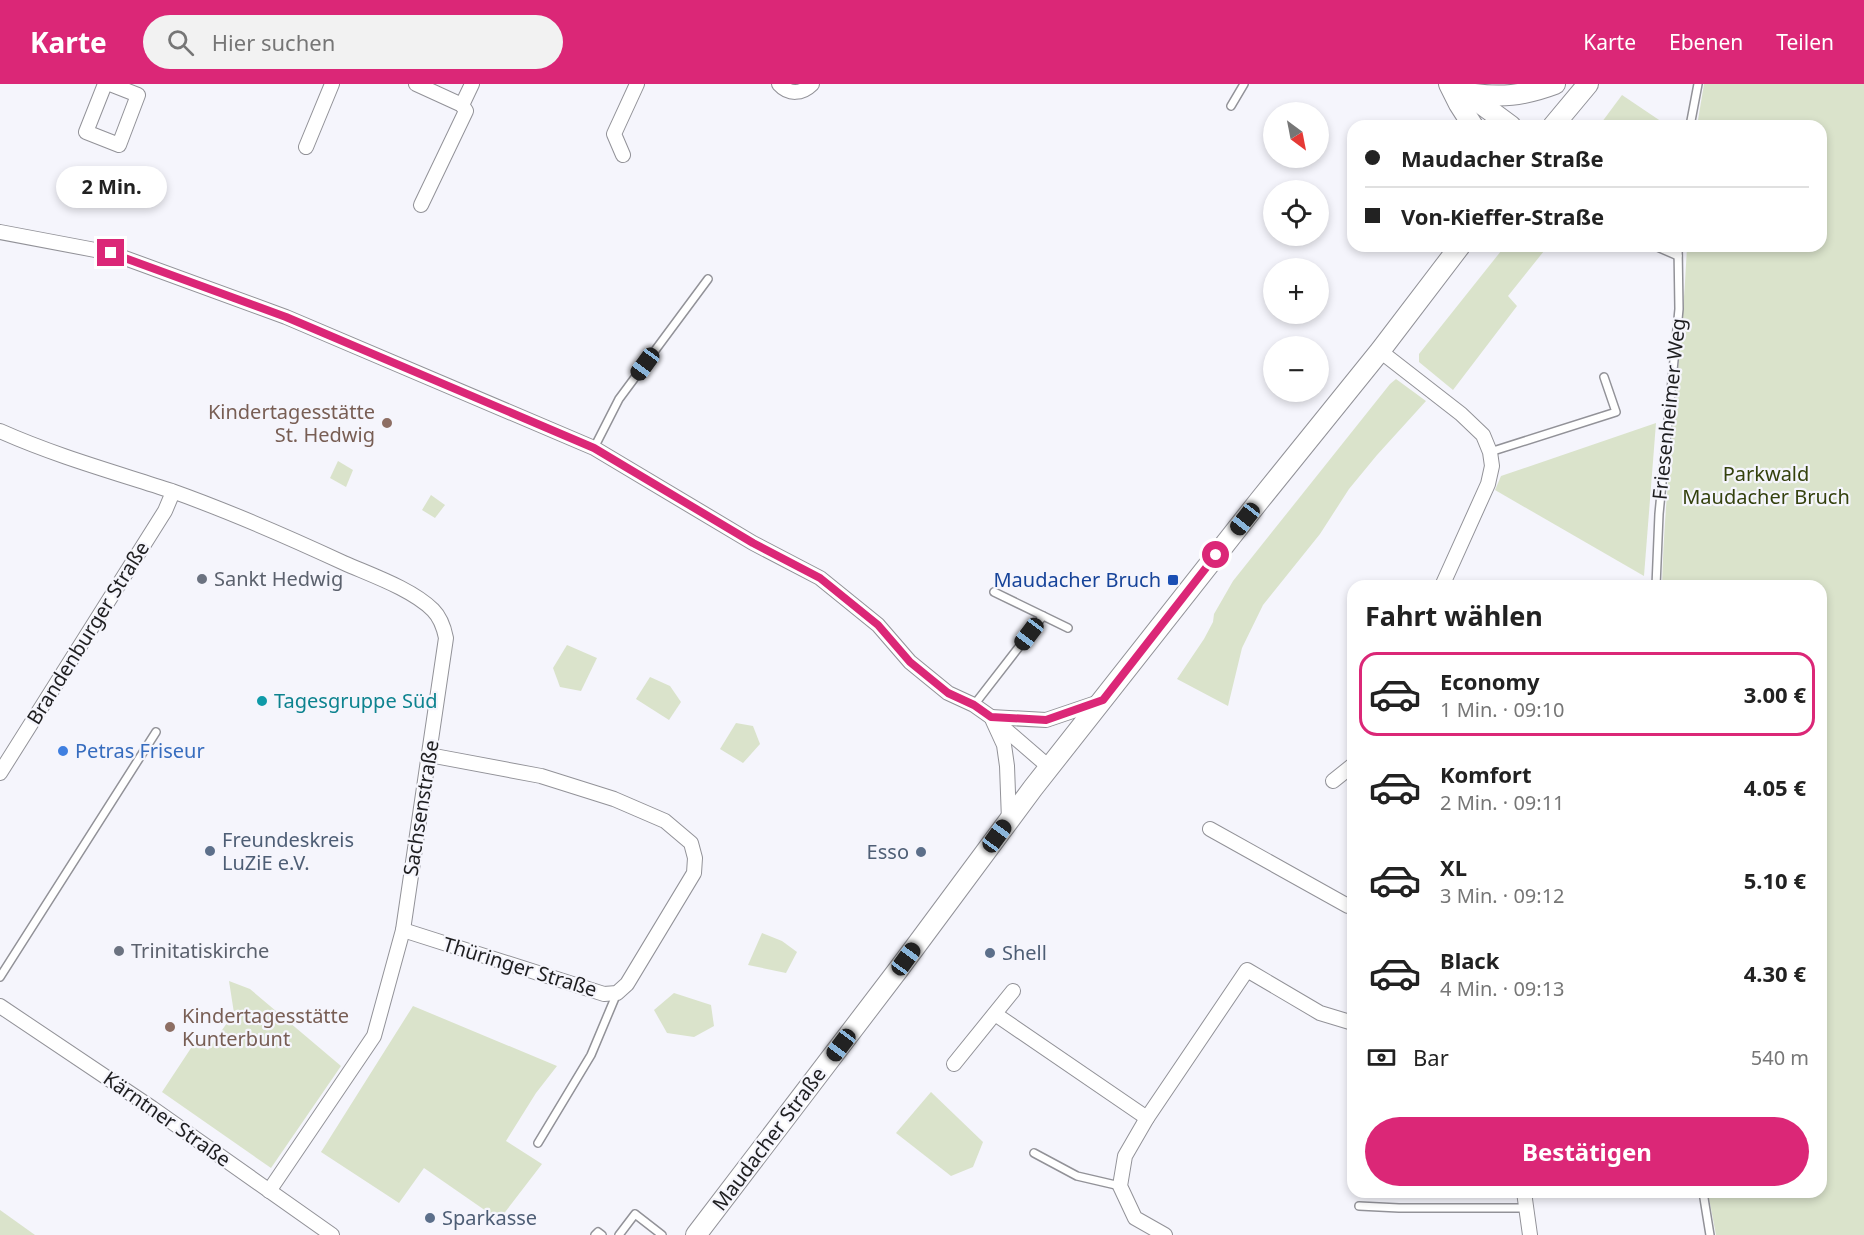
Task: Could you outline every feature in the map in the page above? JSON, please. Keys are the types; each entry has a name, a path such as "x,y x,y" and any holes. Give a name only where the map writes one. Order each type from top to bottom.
{"street":[{"path":"105,84 86,132 119,145 138,94 133,88 110,84"},
{"path":"306,147 332,84"},
{"path":"416,84 462,105 466,111 421,205"},
{"path":"462,105 472,84"},
{"path":"623,155 614,134 637,84"},
{"path":"779,84 795,92 808,89 812,84"},
{"path":"1449,84 1469,120"},
{"path":"1461,89 1509,96 1531,93 1555,84"},
{"path":"1558,120 1588,84"},
{"path":"1461,89 1503,120"},
{"path":"0,232 111,253 286,317 594,448 753,543 820,578 878,625 910,662 948,693 974,705 991,717 1049,767"},
{"name":"Maudacher Straße","path":"696,1235 1049,767 1380,351 1455,252"},
{"path":"1380,351 1461,414 1483,435 1490,452 1492,466 1488,484 1450,580"},
{"name":"Sachsenstraße","path":"0,431 38,449 172,492 256,523 421,600 434,611 443,627 446,638 403,930 374,1036 269,1191"},
{"name":"Brandenburger Straße","path":"0,773 165,511 172,492"},
{"path":"991,717 1046,720 1103,700"},
{"path":"991,717 1004,745 1009,820"},
{"name":"Thüringer Straße","path":"403,930 604,994 617,993 627,984 694,873 695,858 691,843 665,821 614,799 541,776 429,755"},
{"path":"1333,781 1347,770"},
{"path":"1210,829 1347,905"},
{"path":"1158,1233 1135,1218 1120,1186 1125,1156 1147,1118 1247,970 1320,1013 1347,1021"},
{"path":"954,1064 1013,991"},
{"name":"Kärntner Straße","path":"0,1006 142,1101 332,1235"},
{"path":"995,1014 1147,1118"},
{"path":"1525,1198 1530,1235"}],"lane":[{"path":"1231,106 1244,84"},
{"path":"1691,120 1698,84"},
{"path":"1669,252 1678,256"},
{"name":"Friesenheimer Weg","path":"1656,580 1659,514 1679,309 1678,252"},
{"path":"594,448 619,399 708,279"},
{"path":"1490,452 1616,412 1604,377"},
{"path":"994,592 1068,628"},
{"path":"974,705 1043,616"},
{"path":"0,977 156,732"},
{"path":"538,1143 591,1055 617,993"},
{"path":"1034,1153 1077,1176 1120,1186"},
{"path":"1704,1198 1710,1235"},
{"path":"1359,1206 1527,1208"},
{"path":"619,1235 635,1214 657,1233"},
{"path":"595,1235 598,1232 602,1235"}],"green space":[{"name":"Parkwald Maudacher Bruch","path":"1704,84 1864,84 1864,1235 1716,1235 1709,1198 1827,1198 1827,580 1662,580 1666,501 1687,252 1827,252 1827,120 1698,120"},
{"path":"1622,95 1659,120 1603,120"},
{"path":"1500,252 1543,252 1508,296 1517,306 1453,390 1419,362 1419,354"},
{"path":"1396,379 1426,401 1349,489 1320,534 1263,605 1242,648 1228,706 1177,679 1204,639 1213,622 1214,614 1233,581"},
{"path":"1656,423 1644,576 1495,490 1501,476"},
{"path":"338,461 353,470 346,487 330,478"},
{"path":"431,495 445,505 435,518 422,510"},
{"path":"567,645 597,658 581,691 560,687 553,668"},
{"path":"650,677 670,686 681,702 669,720 636,699"},
{"path":"736,723 753,726 760,744 743,763 720,749"},
{"path":"762,933 782,941 797,952 786,973 748,965"},
{"path":"229,981 250,989 341,1066 271,1168 162,1092 195,1042 208,1050 234,1013"},
{"path":"674,993 711,1005 714,1026 694,1037 667,1033 654,1010"},
{"path":"413,1006 557,1066 536,1093 506,1141 542,1164 499,1220 424,1168 399,1203 321,1152"},
{"path":"931,1092 983,1142 973,1167 951,1176 896,1133"},
{"path":"0,1210 35,1235 0,1235"}],"place":[{"name":"Kindertagesstätte St. Hedwig","path":"387,423"},
{"name":"Sankt Hedwig","path":"202,579"},
{"name":"Maudacher Bruch","path":"1173,580"},
{"name":"Tagesgruppe Süd","path":"262,701"},
{"name":"Petras Friseur","path":"63,751"},
{"name":"Freundeskreis LuZiE e.V.","path":"210,851"},
{"name":"Esso","path":"921,852"},
{"name":"Trinitatiskirche","path":"119,951"},
{"name":"Shell","path":"990,953"},
{"name":"Kindertagesstätte Kunterbunt","path":"170,1027"},
{"name":"Sparkasse","path":"430,1218"}],"route":[{"path":"111,253 286,317 594,448 753,543 820,578 878,625 910,662 948,693 974,705 991,717 1046,720 1103,700 1216,555"}]}
